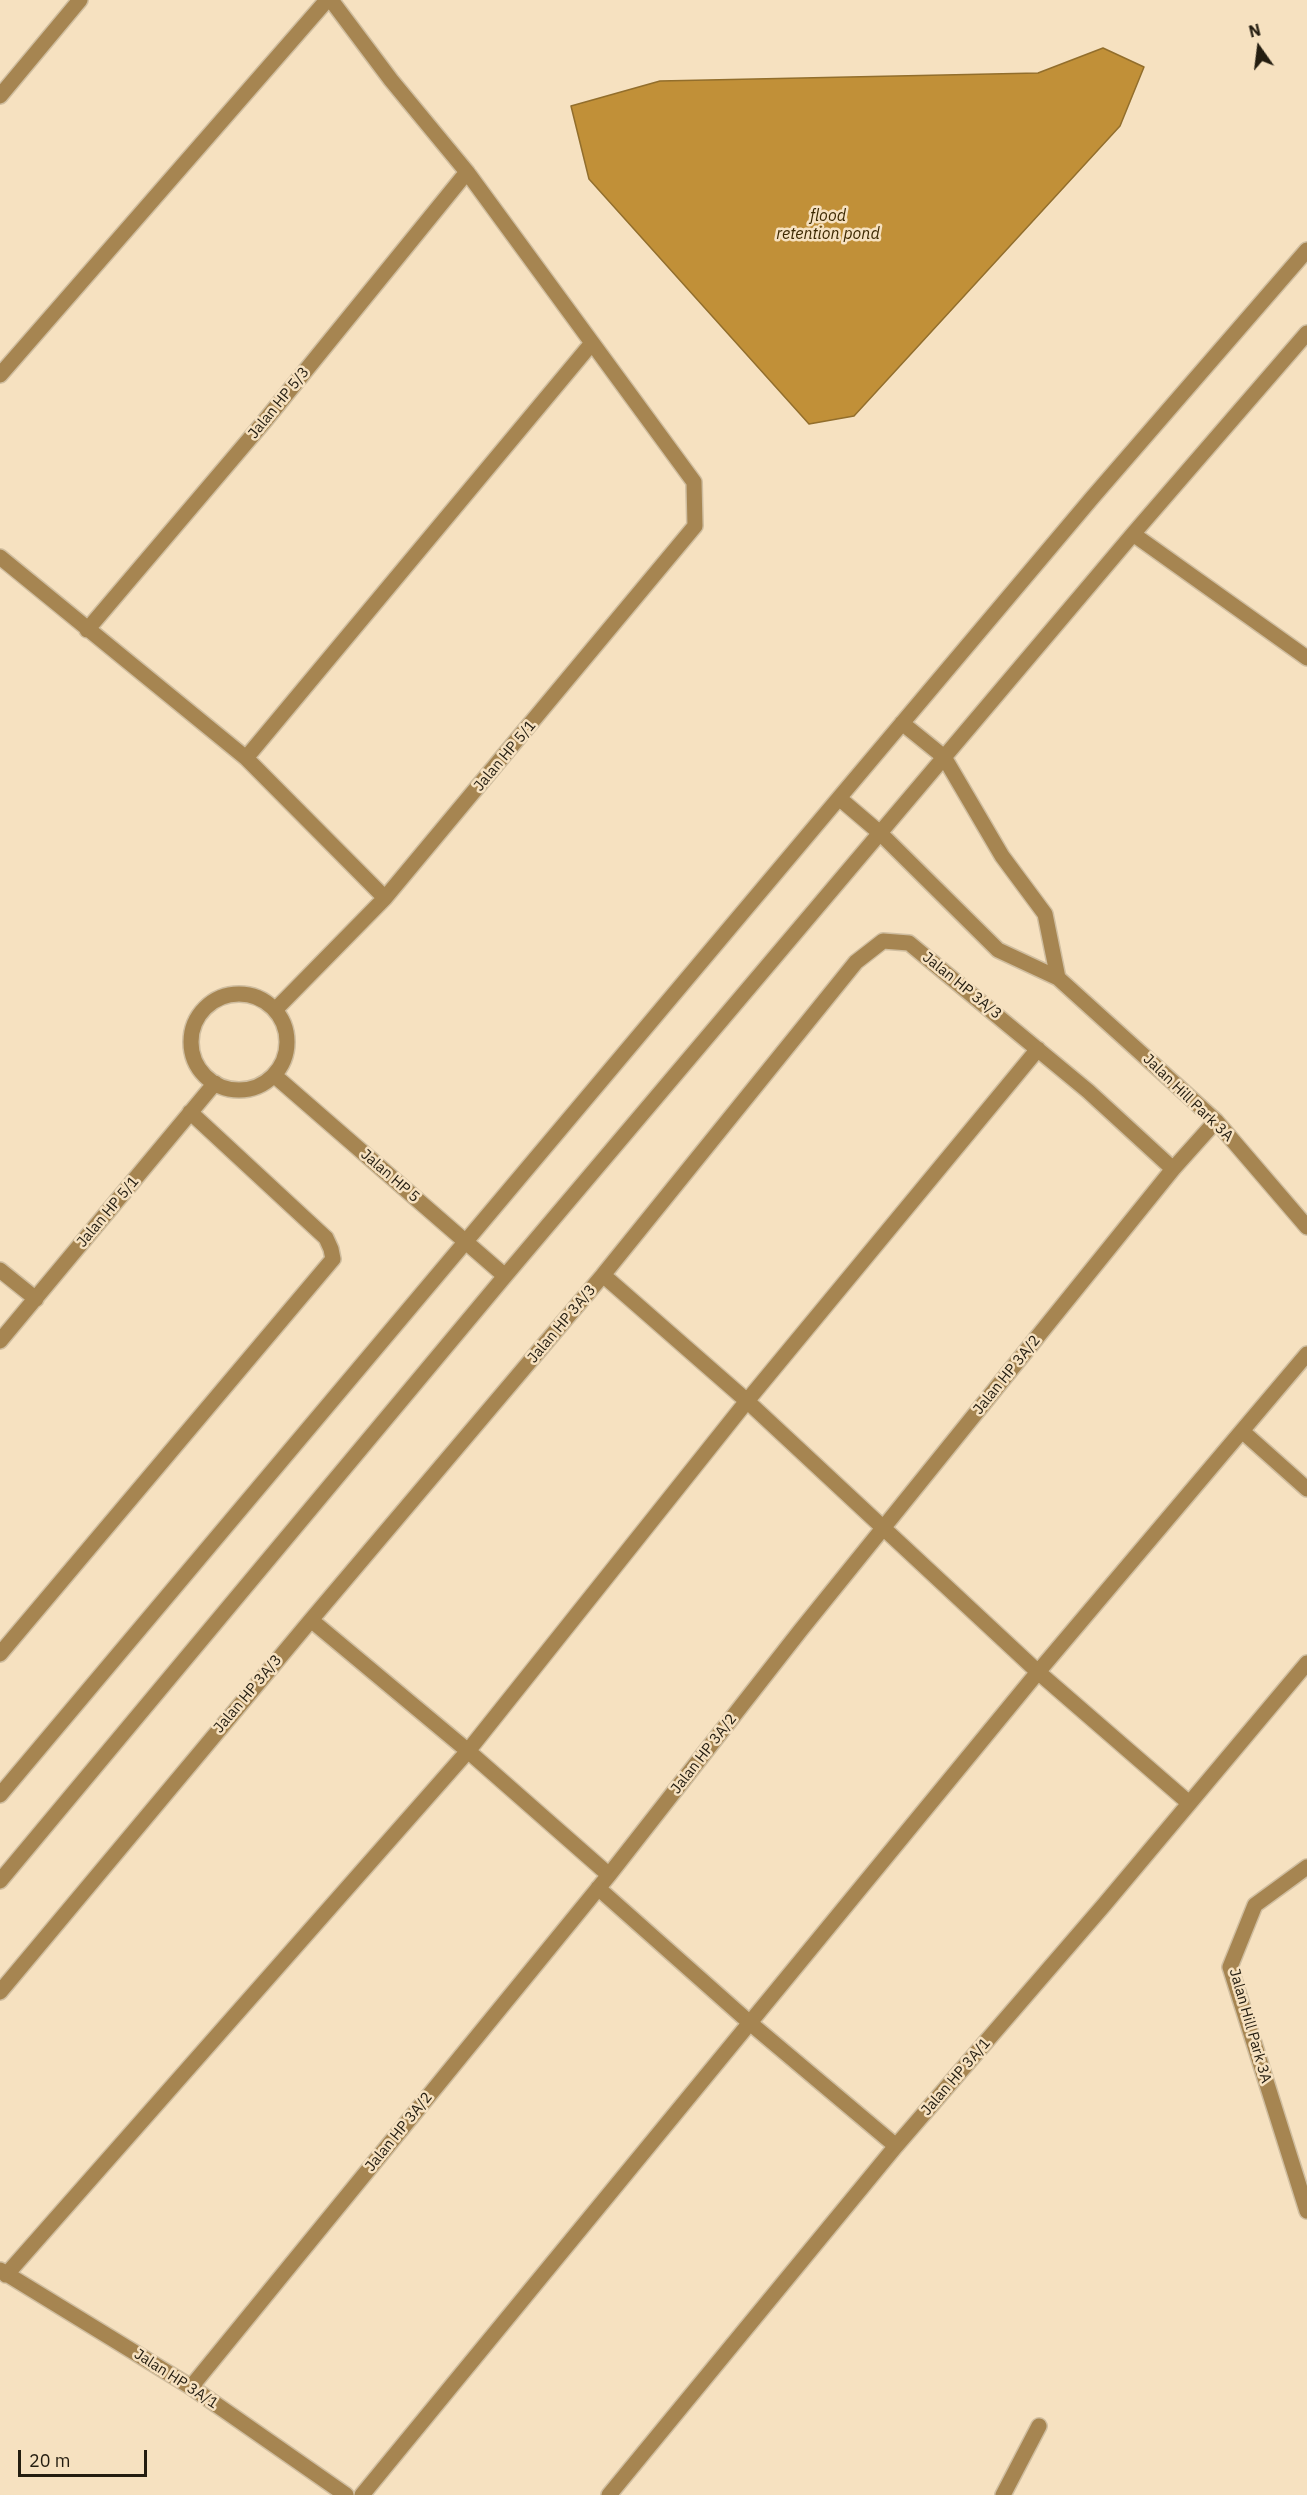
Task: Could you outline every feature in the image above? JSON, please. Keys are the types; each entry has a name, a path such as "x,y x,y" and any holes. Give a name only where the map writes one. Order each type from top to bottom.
{"street":[{"path":"0,96 80,0"},
{"path":"0,375 329,0 466,172 592,343 246,758"},
{"name":"Jalan HP 5/3","path":"87,630 263,423 466,172"},
{"path":"0,1795 1092,498 1307,250"},
{"path":"0,1881 505,1276 1133,534 1307,333"},
{"name":"Jalan HP 5/1","path":"275,1010 385,898 695,526 694,482 592,343"},
{"path":"1133,534 1307,658"},
{"path":"0,557 246,758 385,898"},
{"path":"902,723 944,758 1002,856 1045,914 1058,978"},
{"name":"Jalan Hill Park 3A","path":"839,798 880,832 998,950 1058,978 1216,1121 1307,1227"},
{"name":"Jalan HP 3A/3","path":"0,1992 603,1275 856,962 883,941 909,943 1038,1048 1173,1169"},
{"path":"239,994 254,996 268,1003 275,1010 285,1026 288,1044 286,1054 275,1076 253,1089 229,1090 206,1079 193,1058 190,1043 192,1028 199,1014 210,1003 224,996 239,994"},
{"path":"3,2273 468,1751 747,1401 1038,1048"},
{"name":"Jalan HP 5","path":"275,1076 505,1276"},
{"name":"Jalan HP 5/1","path":"0,1341 215,1083"},
{"path":"0,1654 333,1260 326,1238 190,1112"},
{"name":"Jalan HP 3A/2","path":"191,2387 609,1875 800,1631 1173,1169 1216,1121"},
{"path":"0,1270 36,1299"},
{"path":"603,1275 747,1401 1038,1672 1189,1803"},
{"path":"362,2495 1038,1672 1307,1354"},
{"path":"1242,1431 1307,1489"},
{"path":"311,1620 468,1751 609,1875"},
{"name":"Jalan HP 3A/1","path":"609,2495 896,2146 1307,1663"},
{"name":"Jalan Hill Park 3A","path":"1307,1867 1255,1905 1230,1967 1307,2211"},
{"path":"598,1888 750,2023 896,2146"},
{"name":"Jalan HP 3A/1","path":"3,2273 191,2387 346,2495"},
{"path":"1003,2495 1040,2426"}],"water":[{"name":"flood retention pond","path":"1103,48 1144,67 1120,126 854,416 809,424 589,179 571,106 660,81 1038,73"}]}
